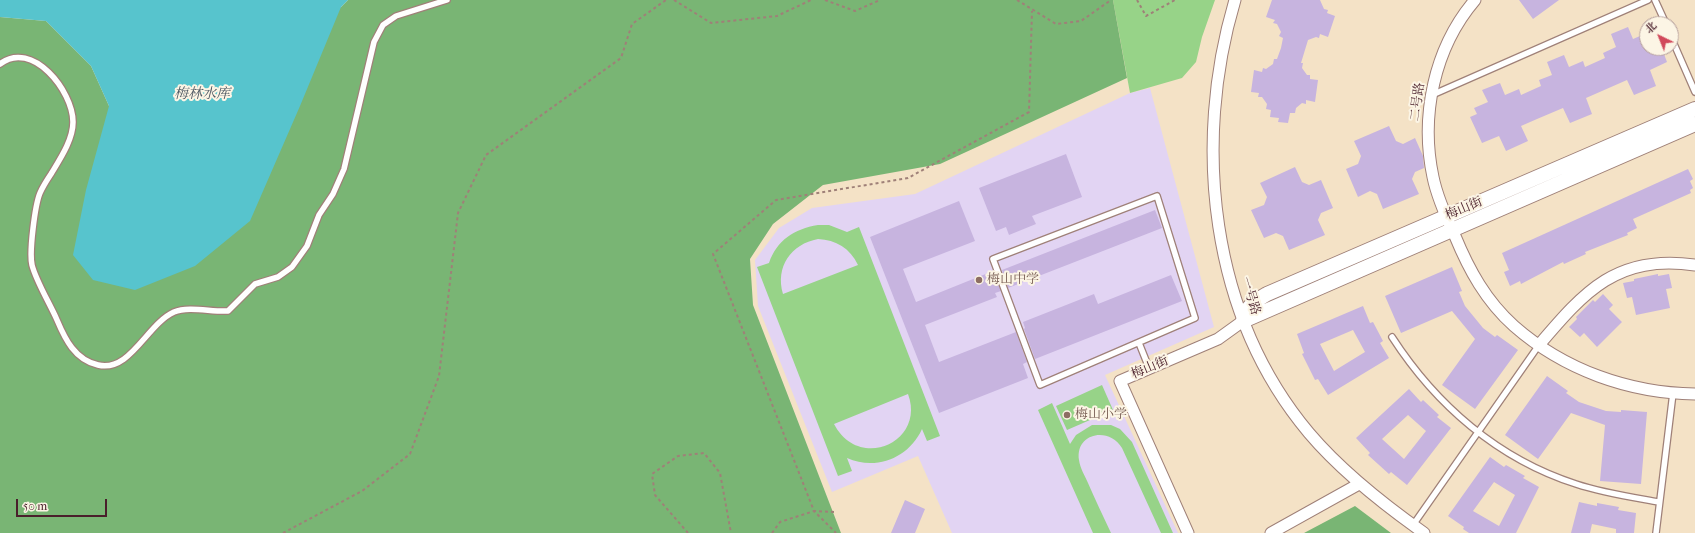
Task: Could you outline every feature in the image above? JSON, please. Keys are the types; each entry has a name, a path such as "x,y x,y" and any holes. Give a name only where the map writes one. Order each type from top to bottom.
{"street":[{"name":"一号路","path":"1235,0 1221,62 1215,108 1213,162 1218,216 1227,269 1243,321 1252,344 1274,383 1309,433 1359,484 1424,533"},
{"name":"二号路","path":"1475,0 1457,26 1437,71 1431,95 1428,136 1435,184 1446,216 1466,263 1482,290 1502,315 1539,346 1577,367 1604,378 1638,388 1673,393 1695,394"},
{"name":"梅山街","path":"1243,321 1245,311 1253,302 1267,294 1695,109"},
{"name":"梅山街","path":"1188,533 1120,381 1218,339 1243,321 1695,124"},
{"path":"1539,346 1582,297 1608,278 1653,264 1669,263 1695,265"},
{"path":"1271,533 1359,484"}],"lane":[{"path":"0,64 8,58 25,57 42,66 58,82 70,102 73,123 66,148 39,194 32,238 32,264 62,332 76,354 96,365 109,367 124,360 157,325 173,313 183,310 228,311 255,284 278,277 292,267 307,246 319,215 333,194 344,169 374,42 383,25 396,16 447,0"},
{"path":"1431,95 1648,0"},
{"path":"1655,0 1662,16"},
{"path":"1679,55 1695,92"},
{"path":"1157,196 1195,318 1139,343 1040,385 993,259 1157,196"},
{"path":"1392,337 1417,373 1431,390 1477,432 1516,457 1555,476 1596,490 1659,502"},
{"path":"1139,343 1149,368"},
{"path":"1413,525 1539,346"},
{"path":"1656,533 1673,393"}],"path":[{"path":"283,533 362,491 410,454 439,376 458,213 486,155 621,58 632,24 666,0"},
{"path":"674,0 711,23 776,16 811,0"},
{"path":"825,0 855,11 880,0"},
{"path":"1017,0 1032,11 1056,24 1081,21 1111,0"},
{"path":"1137,0 1146,16 1175,0"},
{"path":"836,533 814,511 713,254 776,200 908,178 1029,112 1032,11"},
{"path":"688,533 655,495 652,474 678,456 704,453 720,473 731,533"},
{"path":"772,533 780,522 814,511 834,512"}],"shaded area":[{"name":"梅山中学","path":"1150,88 1214,327 1105,375 1178,533 952,533 918,456 832,492 758,306 755,260 779,228 812,208 915,194 1130,93"}],"green space":[{"path":"348,0 1113,0 1127,78 940,164 823,185 773,224 750,259 753,305 841,533 0,533 0,17 46,21 91,66 109,106 341,7"},
{"path":"1113,0 1215,0 1202,37 1196,62 1182,78 1130,93"},
{"path":"829,225 847,232 859,227 940,436 927,441 922,429 909,448 890,459 880,462 858,462 847,458 852,471 838,476 757,267 769,263 777,248 788,237 801,229","holes":["818,239 831,241 842,246 851,254 858,265 783,294 781,275 787,258 800,246","908,394 911,411 908,426 899,437 887,445 873,448 859,446 845,438 834,424"]},
{"path":"1102,385 1113,410 1067,430 1056,406"},
{"path":"1052,403 1070,444 1076,435 1092,425 1111,425 1120,429 1132,442 1173,533 1161,533 1122,448 1116,441 1102,435 1087,439 1082,444 1079,451 1081,469 1111,533 1093,533 1038,410"},
{"path":"1355,506 1391,533 1304,533"}],"water":[{"name":"梅林水库","path":"0,0 348,0 341,7 250,221 195,266 135,290 93,280 73,255 86,190 109,106 91,66 46,21 0,17"}],"building":[{"path":"1272,0 1320,0 1324,9 1328,10 1327,13 1335,16 1328,37 1320,34 1319,38 1316,37 1308,40 1301,63 1303,63 1302,68 1307,75 1310,75 1310,79 1318,80 1315,102 1306,100 1306,104 1302,103 1296,108 1295,113 1290,113 1288,123 1278,122 1279,118 1270,117 1271,110 1266,109 1267,104 1262,97 1258,97 1259,93 1251,92 1254,70 1262,72 1263,68 1266,69 1273,64 1274,59 1277,59 1281,48 1283,38 1279,36 1281,32 1277,24 1273,23 1275,20 1266,17"},
{"path":"1519,0 1559,0 1533,19"},
{"path":"1628,27 1633,39 1639,36 1639,56 1665,56 1667,62 1650,70 1656,86 1634,95 1627,80 1586,98 1592,114 1570,123 1563,108 1537,119 1521,126 1528,141 1506,151 1499,136 1482,143 1470,117 1477,114 1474,108 1488,102 1482,90 1500,83 1505,95 1519,89 1521,95 1541,86 1539,80 1552,75 1547,62 1564,55 1569,67 1583,61 1585,67 1605,58 1603,53 1616,47 1611,34"},
{"path":"1389,126 1396,141 1403,144 1415,138 1423,156 1424,168 1415,172 1412,179 1419,194 1383,209 1377,194 1370,191 1358,197 1346,169 1358,164 1361,156 1354,141"},
{"path":"1066,154 1082,197 1032,216 1036,224 1009,235 1006,227 996,231 979,188"},
{"path":"1295,167 1302,182 1309,185 1321,180 1333,208 1321,213 1318,220 1325,235 1289,250 1283,236 1276,233 1264,238 1251,210 1264,205 1267,197 1260,183"},
{"path":"1688,169 1693,179 1690,181 1693,188 1690,190 1691,193 1633,219 1637,228 1627,233 1628,235 1585,252 1586,254 1564,264 1563,262 1521,284 1520,281 1510,286 1504,272 1509,270 1502,253"},
{"path":"959,201 975,241 903,269 916,302 988,273 988,276 994,274 1001,291 995,293 997,297 925,325 939,362 1016,332 1027,362 1023,364 1028,378 939,413 870,237"},
{"path":"1155,210 1162,228 1008,288 1002,270"},
{"path":"1452,267 1462,291 1459,292 1465,306 1483,328 1495,337 1497,335 1518,350 1475,409 1442,385 1475,339 1452,311 1401,333 1385,296"},
{"path":"1658,274 1658,276 1669,274 1672,288 1666,289 1670,308 1636,315 1632,297 1627,298 1623,283"},
{"path":"1171,275 1182,301 1035,359 1024,329 1023,322 1094,294 1098,304"},
{"path":"1603,294 1613,305 1609,309 1622,322 1597,347 1584,333 1580,337 1569,327 1577,319 1576,317 1593,300 1595,302"},
{"path":"1363,306 1370,323 1373,322 1383,341 1380,343 1389,358 1328,395 1318,379 1315,380 1302,354 1304,353 1297,334","holes":["1353,330 1365,352 1334,371 1320,344"]},
{"path":"1547,376 1568,391 1566,393 1579,402 1606,411 1621,412 1621,410 1647,412 1641,484 1600,481 1605,425 1571,413 1538,459 1505,435"},
{"path":"1409,389 1421,402 1423,400 1439,415 1437,417 1451,428 1407,485 1391,472 1389,474 1368,455 1370,453 1356,438","holes":["1408,415 1426,431 1404,459 1382,439"]},
{"path":"1490,457 1504,467 1506,465 1525,476 1523,478 1539,487 1516,533 1469,533 1463,529 1464,527 1448,516","holes":["1494,482 1515,495 1499,526 1473,511"]},
{"path":"905,500 925,509 915,533 891,533"},
{"path":"1579,502 1597,506 1597,503 1619,507 1618,510 1636,513 1634,533 1616,533 1616,529 1592,524 1590,533 1571,533"}],"place":[{"name":"梅山中学","path":"979,280"},
{"name":"梅山小学","path":"1067,415"}]}
